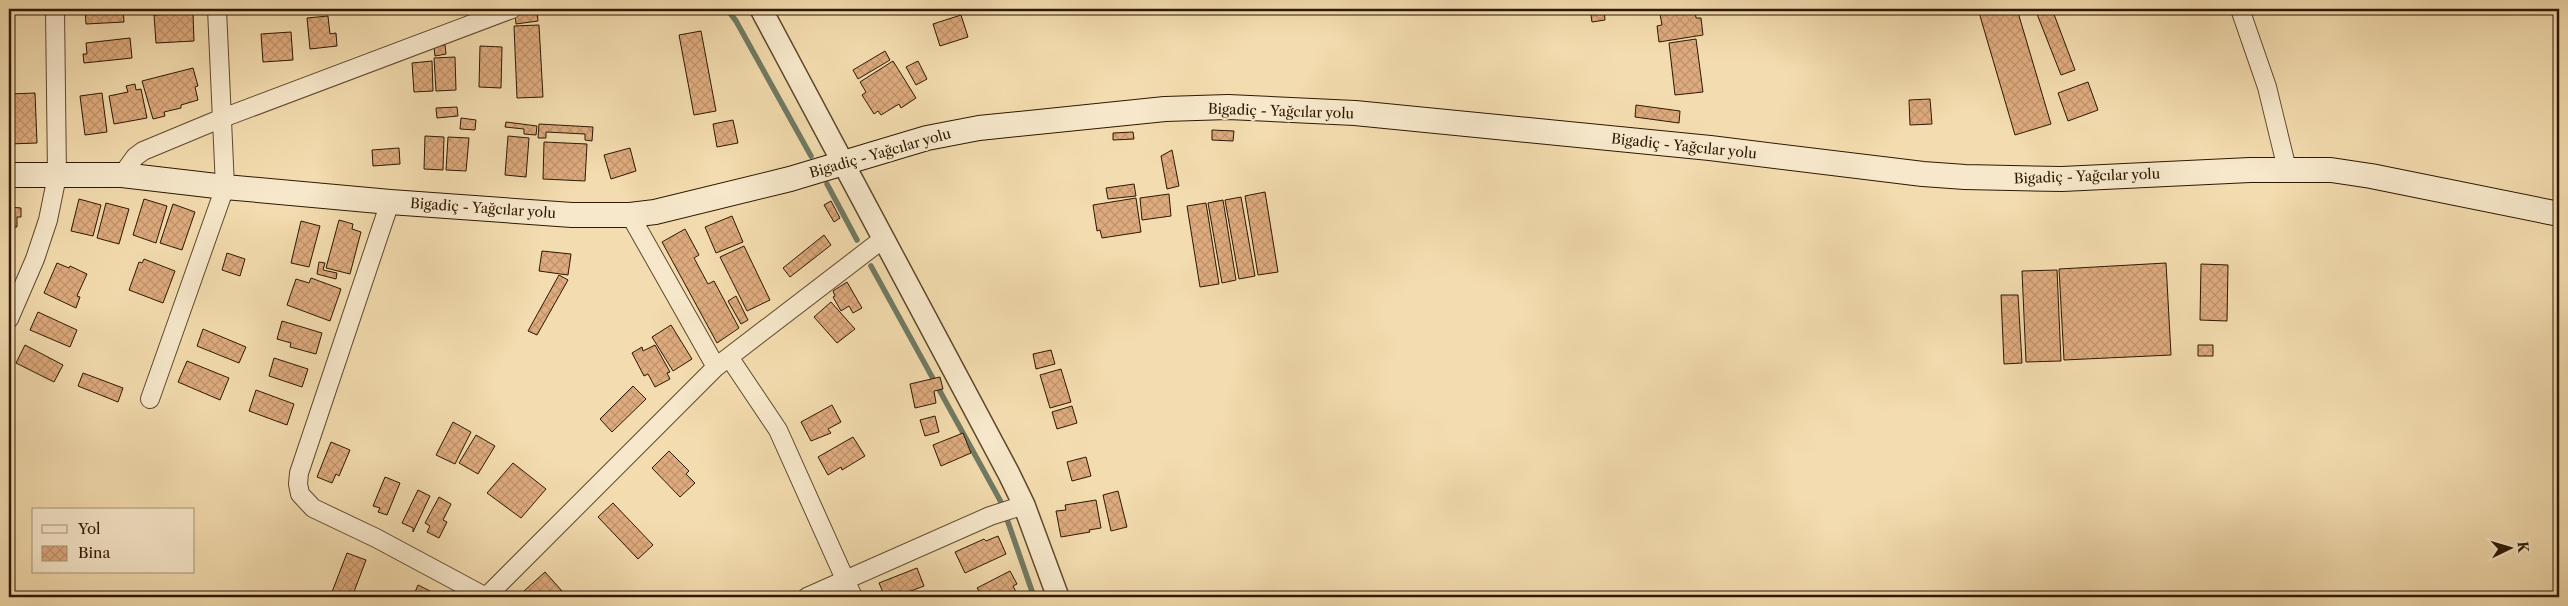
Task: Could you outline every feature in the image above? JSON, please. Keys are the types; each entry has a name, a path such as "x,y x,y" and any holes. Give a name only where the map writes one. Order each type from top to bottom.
{"main road":[{"name":"Bigadiç - Yağcılar yolu","path":"9,176 122,175 225,187 390,202 572,215 630,215 655,212 790,179 927,138 979,128 1155,110 1228,107 1355,113 1710,148 1923,174 1965,177 2062,179 2287,169 2331,170 2372,176 2559,214"}],"street":[{"path":"9,319 35,258 48,220 57,176 56,9"},
{"path":"150,399 225,187 220,118 217,9"},
{"path":"122,175 131,161 144,151 220,118 512,9"},
{"path":"761,9 883,239 1018,507 1058,597"},
{"path":"2240,9 2267,88 2287,169"},
{"path":"390,202 299,473 298,484 300,494 313,508 376,538 486,597 722,362 883,239"},
{"path":"630,215 722,362 778,430 853,597"},
{"path":"807,597 990,516 1018,507"}],"building":[{"path":"85,9 123,9 124,22 86,24"},
{"path":"247,9 288,9 288,12 247,14"},
{"path":"1590,9 1604,9 1605,20 1592,22"},
{"path":"1659,9 1695,9 1696,18 1701,18 1703,35 1659,42 1657,26 1662,25"},
{"path":"1978,9 2017,9 2051,124 2015,135"},
{"path":"2035,9 2052,9 2075,70 2061,75"},
{"path":"537,10 538,21 516,24 515,12"},
{"path":"193,13 194,41 156,43 154,15"},
{"path":"961,15 968,37 940,46 933,24"},
{"path":"328,16 330,34 336,33 337,46 310,49 307,18"},
{"path":"539,25 543,97 517,98 514,26"},
{"path":"701,31 716,111 694,115 679,35"},
{"path":"291,32 293,60 263,62 261,34"},
{"path":"130,38 132,58 84,63 83,54 87,54 86,43"},
{"path":"1696,39 1703,92 1675,95 1669,43"},
{"path":"445,45 446,54 435,56 434,47"},
{"path":"480,46 502,47 501,88 479,87"},
{"path":"885,51 890,60 858,79 853,70"},
{"path":"455,57 456,90 436,91 434,58"},
{"path":"432,61 433,91 414,92 412,63"},
{"path":"893,61 916,98 901,108 899,104 881,115 878,111 874,114 862,95 866,92 860,82"},
{"path":"918,61 927,79 916,85 906,67"},
{"path":"193,68 198,86 195,87 198,100 181,105 181,108 164,112 165,116 153,119 142,81"},
{"path":"2088,82 2098,110 2068,121 2058,93"},
{"path":"135,84 136,90 141,89 147,118 114,124 109,96 128,92 126,86"},
{"path":"35,93 37,143 9,144 9,94"},
{"path":"102,93 107,132 85,135 80,96"},
{"path":"1930,99 1932,124 1910,125 1909,100"},
{"path":"1636,105 1680,111 1679,123 1635,117"},
{"path":"457,107 458,116 437,118 436,108"},
{"path":"461,118 476,120 475,130 460,129"},
{"path":"733,120 738,143 717,147 713,124"},
{"path":"506,122 537,126 536,135 524,134 524,129 505,127"},
{"path":"539,124 593,127 592,141 585,140 585,134 546,132 546,138 538,138"},
{"path":"1212,130 1234,131 1233,141 1212,140"},
{"path":"1133,132 1134,139 1113,140 1113,133"},
{"path":"425,136 444,137 443,170 424,169"},
{"path":"508,136 529,138 526,177 505,175"},
{"path":"448,137 469,138 466,171 446,170"},
{"path":"544,142 587,144 585,181 543,179"},
{"path":"399,148 400,164 373,166 372,150"},
{"path":"630,148 636,171 611,179 604,155"},
{"path":"1172,150 1179,186 1167,189 1161,156"},
{"path":"1134,184 1136,196 1108,199 1106,188"},
{"path":"1265,192 1278,272 1258,275 1245,196"},
{"path":"1169,194 1171,216 1142,220 1140,198"},
{"path":"1241,197 1255,276 1239,279 1225,200"},
{"path":"1136,198 1141,232 1102,238 1100,230 1097,231 1093,205"},
{"path":"79,199 101,205 93,236 71,231"},
{"path":"144,199 167,206 156,243 133,235"},
{"path":"1223,200 1236,280 1222,283 1208,203"},
{"path":"831,201 840,218 834,222 824,205"},
{"path":"106,203 129,209 119,244 97,238"},
{"path":"1206,203 1219,284 1200,287 1187,206"},
{"path":"173,204 195,212 182,250 160,243"},
{"path":"9,207 21,208 21,217 17,217 17,227 13,227 13,238 9,238"},
{"path":"732,216 743,242 716,253 705,227"},
{"path":"339,220 353,224 352,229 361,232 350,274 326,268"},
{"path":"301,221 320,226 309,267 291,263"},
{"path":"685,229 699,255 694,258 708,284 714,281 739,328 717,343 662,242"},
{"path":"824,235 831,245 790,277 783,268"},
{"path":"744,246 770,300 747,311 720,257"},
{"path":"542,251 571,254 568,275 539,271"},
{"path":"227,253 245,259 240,276 222,270"},
{"path":"144,259 175,271 163,303 129,290 139,262 142,263"},
{"path":"319,262 325,263 323,270 337,273 336,279 317,274"},
{"path":"57,263 69,268 70,266 87,274 77,296 80,297 76,308 44,293"},
{"path":"2166,263 2171,355 2064,360 2059,269"},
{"path":"2201,264 2228,265 2227,321 2200,320"},
{"path":"2057,270 2061,361 2026,362 2022,271"},
{"path":"559,275 568,280 537,335 528,331"},
{"path":"311,278 341,289 330,321 287,305 296,279 309,283"},
{"path":"847,282 862,308 853,313 849,306 841,311 833,297 835,296 833,291"},
{"path":"2001,295 2018,295 2022,363 2004,364"},
{"path":"736,296 748,320 741,324 728,301"},
{"path":"831,302 855,329 837,343 814,317"},
{"path":"38,312 77,330 70,347 30,330"},
{"path":"282,321 322,333 316,354 290,347 291,343 277,339"},
{"path":"671,325 692,359 673,371 652,337"},
{"path":"203,329 246,347 239,363 197,346"},
{"path":"25,345 63,365 54,382 16,363"},
{"path":"655,345 670,372 667,373 670,379 655,387 648,374 644,376 632,353 642,347 643,351"},
{"path":"2198,345 2213,345 2213,356 2198,356"},
{"path":"1051,350 1055,364 1036,369 1033,354"},
{"path":"274,358 308,369 302,387 269,376"},
{"path":"187,361 229,378 220,400 178,382"},
{"path":"1061,369 1071,402 1050,408 1040,375"},
{"path":"83,373 123,388 118,402 78,386"},
{"path":"940,377 943,389 934,391 936,403 915,408 910,384"},
{"path":"633,386 646,399 612,432 600,419"},
{"path":"256,390 294,404 287,425 249,411"},
{"path":"832,405 841,422 828,429 831,433 811,441 801,422"},
{"path":"1072,406 1077,423 1057,429 1052,412"},
{"path":"935,416 939,432 925,436 920,420"},
{"path":"453,422 471,432 455,464 436,455"},
{"path":"963,433 971,453 941,466 933,445"},
{"path":"476,435 495,446 478,474 459,463"},
{"path":"853,437 865,456 842,470 841,467 828,475 818,457"},
{"path":"331,442 350,450 339,476 336,474 332,483 317,477"},
{"path":"669,451 689,471 686,474 695,483 680,497 652,468"},
{"path":"1086,457 1091,476 1072,481 1067,462"},
{"path":"513,463 546,489 521,518 487,493"},
{"path":"385,477 400,483 387,515 378,512 380,508 373,506"},
{"path":"418,490 430,496 413,532 413,528 402,523"},
{"path":"1118,491 1127,527 1111,531 1103,495"},
{"path":"439,497 451,504 443,520 447,522 439,538 427,532 430,526 425,523"},
{"path":"1096,500 1101,528 1061,537 1056,511 1066,510 1065,505"},
{"path":"613,503 653,545 638,559 598,517"},
{"path":"998,536 1006,554 965,573 955,552 984,539 986,541"},
{"path":"347,553 366,560 352,597 332,592"},
{"path":"917,568 924,586 895,597 885,597 879,583"},
{"path":"1010,571 1017,584 1013,586 1018,596 986,597 977,588"},
{"path":"545,572 562,591 555,597 529,597 524,591"},
{"path":"418,585 440,596 413,597"},
{"path":"1234,592 1235,597 1207,597"}],"waterway":[{"path":"727,9 736,21 811,156"},
{"path":"827,184 857,240"},
{"path":"871,266 1001,502 1034,597"}]}
